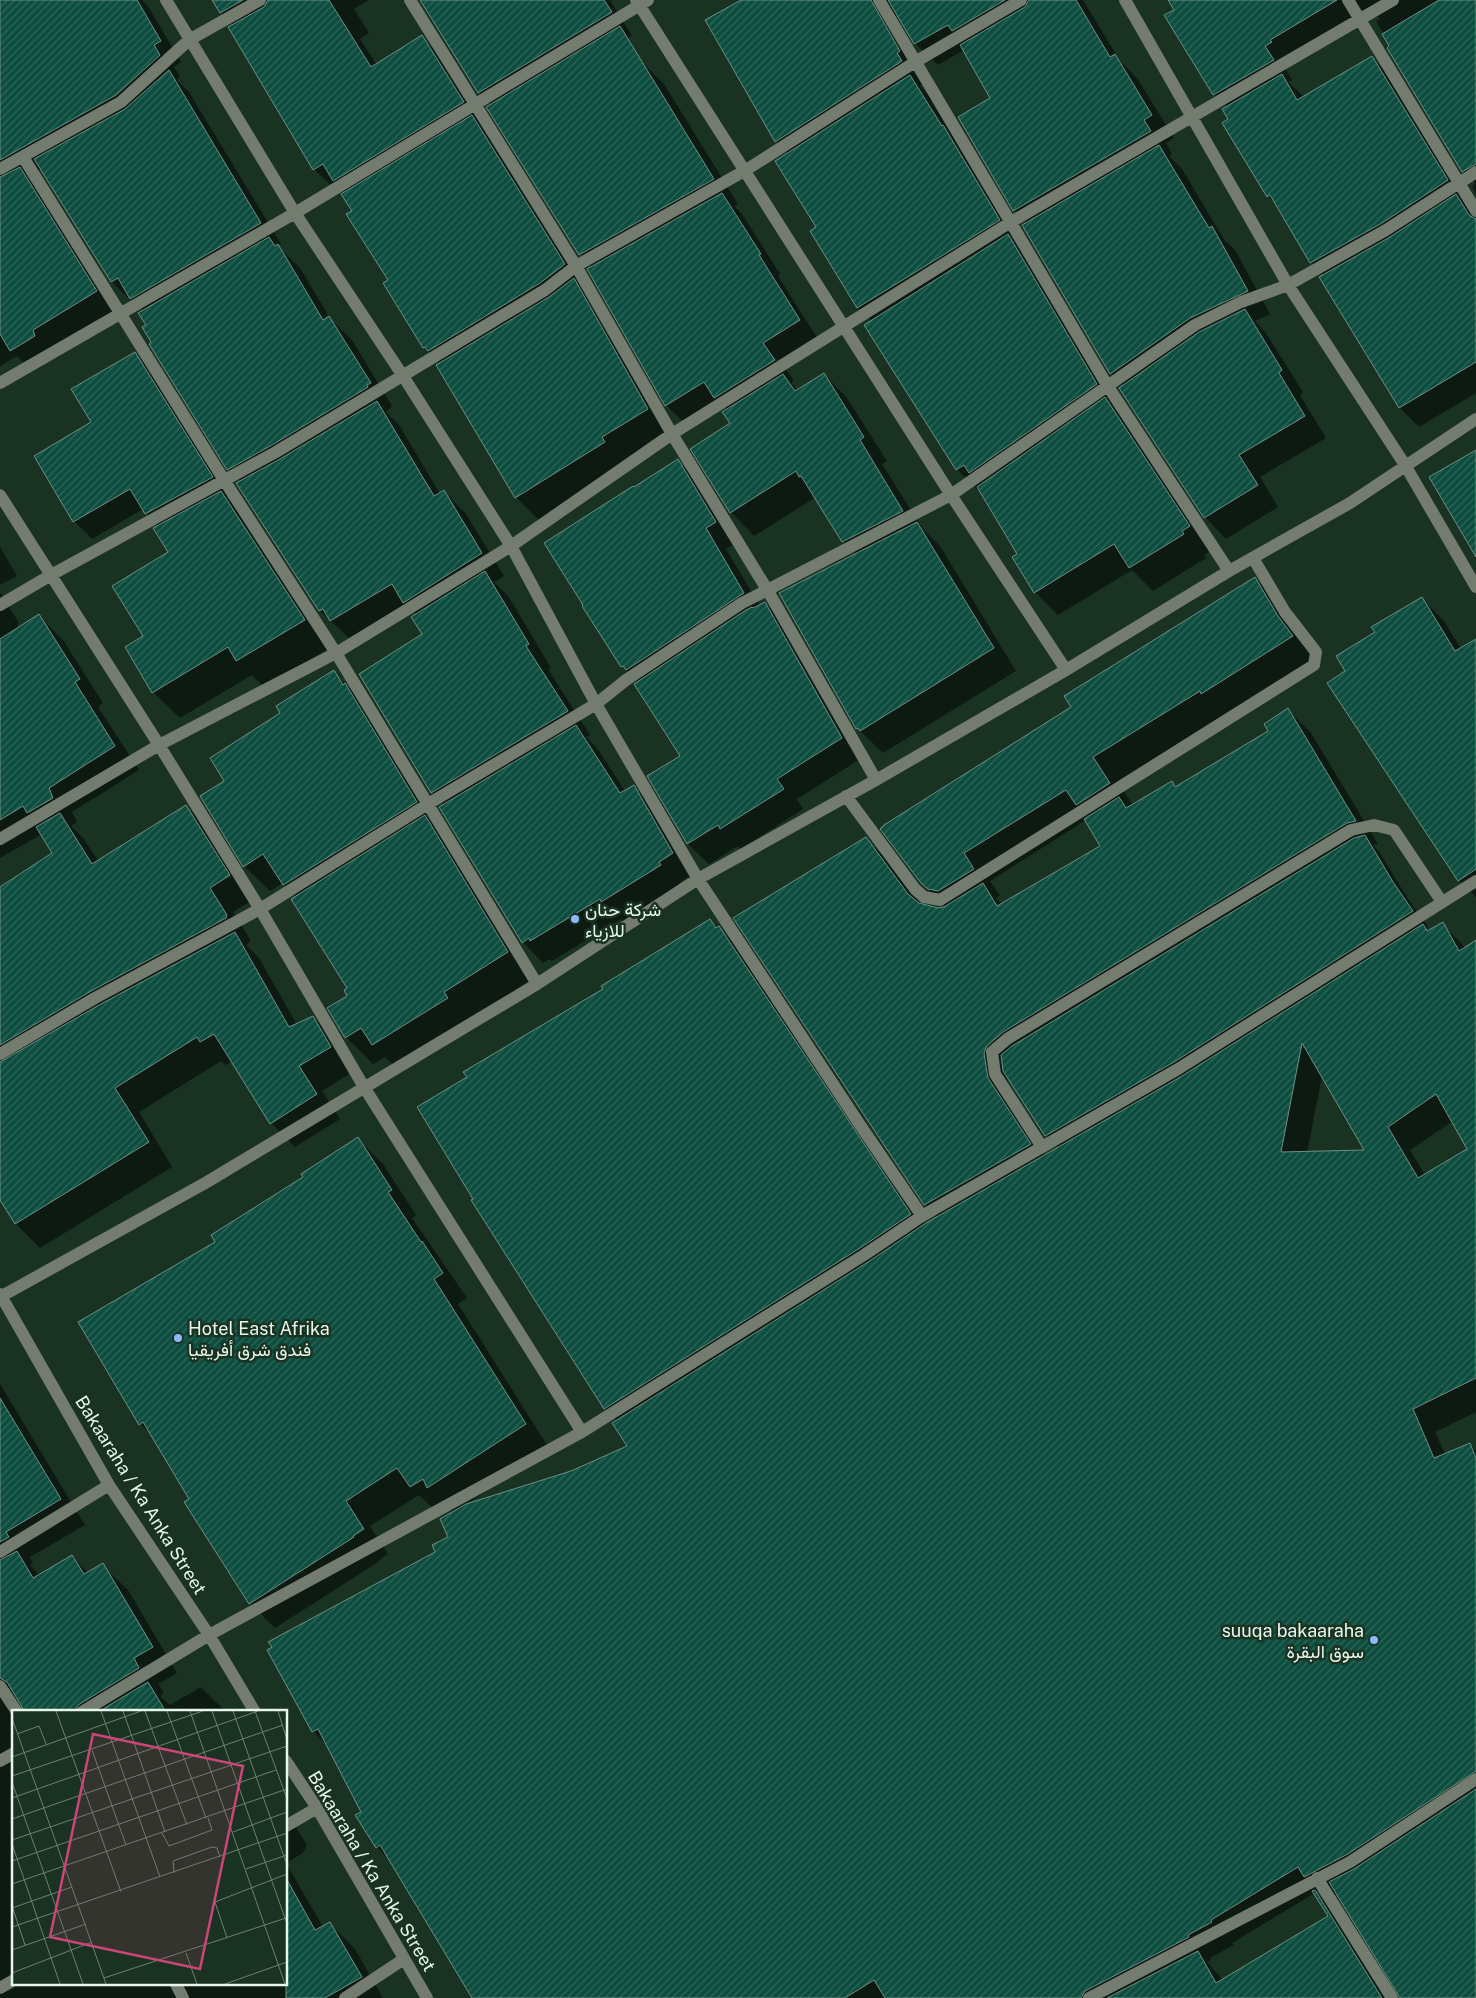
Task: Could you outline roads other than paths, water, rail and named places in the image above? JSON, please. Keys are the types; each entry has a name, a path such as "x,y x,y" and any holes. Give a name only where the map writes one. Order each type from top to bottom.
{"street":[{"path":"166,0 295,213 403,376 511,546 596,704 698,879 922,1216"},
{"path":"0,169 121,102 189,40 260,0"},
{"path":"410,0 576,266 672,434 768,591 876,780"},
{"path":"879,0 1107,386 1229,571"},
{"path":"0,606 51,574 276,452 545,290 576,266 746,170 915,62 1021,0"},
{"path":"1125,0 1191,119 1288,285 1405,465 1476,587"},
{"path":"1348,0 1476,211"},
{"path":"0,839 159,746 336,653 511,546 672,434 1011,222 1191,119 1359,18 1393,0"},
{"path":"0,383 121,315 476,106 641,2 951,495 1066,670"},
{"path":"23,157 224,480 336,653 537,984"},
{"path":"0,1054 95,998 260,909 428,804 596,704 626,680 734,608 951,495 1195,325 1242,302 1288,285 1386,230 1476,172"},
{"path":"0,1296 207,1182 537,984 698,879 876,780 1066,670 1229,571 1350,503 1476,419"},
{"path":"0,495 260,909 364,1087 582,1432"},
{"path":"846,796 915,889 924,897 940,900 1314,665 1317,658 1316,652 1285,612 1253,558"},
{"path":"1042,1147 995,1074 992,1052 1007,1039 1351,830 1374,825 1394,830 1442,902"},
{"path":"85,1710 209,1635 582,1432 864,1255 922,1216 1178,1069 1476,881"},
{"name":"Bakaaraha / Ka Anka Street","path":"0,1296 109,1485 209,1635 254,1710"},
{"path":"0,1552 109,1485"},
{"path":"0,1686 16,1710"},
{"path":"0,1760 12,1753"},
{"name":"Bakaaraha / Ka Anka Street","path":"288,1764 317,1808 427,1998"},
{"path":"1089,1998 1350,1862 1476,1779"},
{"path":"288,1825 317,1808"},
{"path":"1317,1878 1392,1998"},
{"path":"345,1998 404,1959"},
{"path":"0,1988 12,1981"},
{"path":"177,1986 183,1998"}],"place":[{"name":"شركة حنان للازياء","path":"575,919"},
{"name":"Hotel East Afrika فندق شرق أفريقيا","path":"178,1338"},
{"name":"suuqa bakaaraha سوق البقرة","path":"1374,1640"}]}
